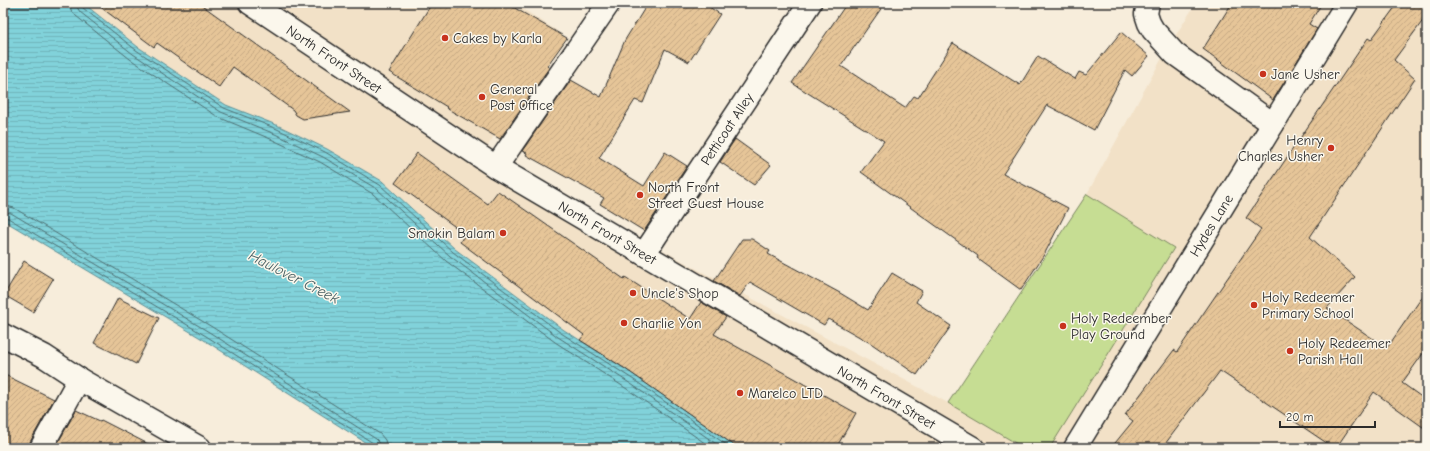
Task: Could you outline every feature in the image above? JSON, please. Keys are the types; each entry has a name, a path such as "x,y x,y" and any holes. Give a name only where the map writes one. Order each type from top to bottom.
{"street":[{"name":"North Front Street","path":"250,3 496,168 973,448"},
{"path":"496,168 609,3"},
{"name":"Petticoat Alley","path":"644,254 810,3"},
{"path":"1148,3 1146,14 1149,23 1153,30 1175,54 1273,124"},
{"name":"Hydes Lane","path":"1075,448 1347,3"},
{"path":"3,335 44,356 200,448"},
{"path":"42,448 79,378"}],"shaded area":[{"path":"83,3 514,3 557,31 485,151 693,267 948,403 1024,448 738,448 622,367 564,330 455,249 382,181 327,149 279,126 226,105 138,47"},
{"path":"1196,3 1427,3 1427,448 1024,448 1174,248 1087,194 1167,49"}],"green space":[{"name":"Holy Redeember Play Ground","path":"1087,194 1174,248 1051,446 1024,448 948,403"}],"water":[{"name":"Haulover Creek","path":"3,3 83,3 138,47 226,105 279,126 327,149 382,181 455,249 564,330 636,376 738,448 374,448 204,340 3,220"}],"building":[{"path":"95,3 199,3 350,112 303,119 296,115 293,110 233,67 219,87 157,43 154,47"},
{"path":"432,3 506,3 567,38 547,66 549,68 500,139 446,108 447,107 389,72"},
{"path":"648,3 703,3 720,14 689,62 665,49 643,103 635,100 599,158 644,186 665,152 687,166 644,231 600,204 604,198 526,155 527,153 522,151 571,80 601,97 625,40"},
{"path":"847,3 885,3 841,66 905,108 914,96 918,98 953,43 1020,85 1038,56 1075,79 1079,72 1086,75 1121,32 1149,56 1132,76 1125,70 1094,130 1047,105 1003,174 1068,208 1045,253 1021,290 977,258 978,256 861,172 884,141 792,83"},
{"name":"Jane Usher","path":"1232,3 1322,3 1309,24 1317,29 1273,100 1203,49"},
{"path":"1398,3 1427,3 1427,15 1394,60 1415,79 1310,237 1355,277 1327,308 1387,348 1427,290 1427,348 1402,383 1427,401 1427,430 1374,392 1336,448 1334,448 1220,371 1162,448 1111,448 1133,421 1125,415 1174,350 1177,352 1261,229 1246,218 1368,38 1371,40"},
{"path":"735,139 771,165 754,185 720,162"},
{"path":"417,153 488,204 498,191 624,279 625,277 690,319 701,302 726,317 714,334 856,413 836,448 738,448 624,368 580,340 584,335 460,242 465,234 395,183"},
{"path":"742,239 752,239 770,251 768,254 868,310 892,273 922,291 916,302 951,326 917,375 872,344 828,319 824,325 750,282 740,296 714,281"},
{"path":"24,261 53,279 33,312 4,295"},
{"path":"118,298 159,318 136,364 94,343"},
{"path":"3,374 54,399 30,442 29,448 3,448"},
{"path":"76,410 100,421 101,420 156,448 55,448"}],"place":[{"name":"Cakes by Karla","path":"445,38"},
{"name":"Jane Usher","path":"1263,74"},
{"name":"General Post Office","path":"482,97"},
{"name":"Henry Charles Usher","path":"1331,148"},
{"name":"North Front Street Guest House","path":"640,195"},
{"name":"Smokin Balam","path":"503,233"},
{"name":"Uncle's Shop","path":"633,293"},
{"name":"Holy Redeemer Primary School","path":"1254,305"},
{"name":"Charlie Yon","path":"624,323"},
{"name":"Holy Redeember Play Ground","path":"1063,326"},
{"name":"Holy Redeemer Parish Hall","path":"1290,351"},
{"name":"Marelco LTD","path":"740,393"}]}
